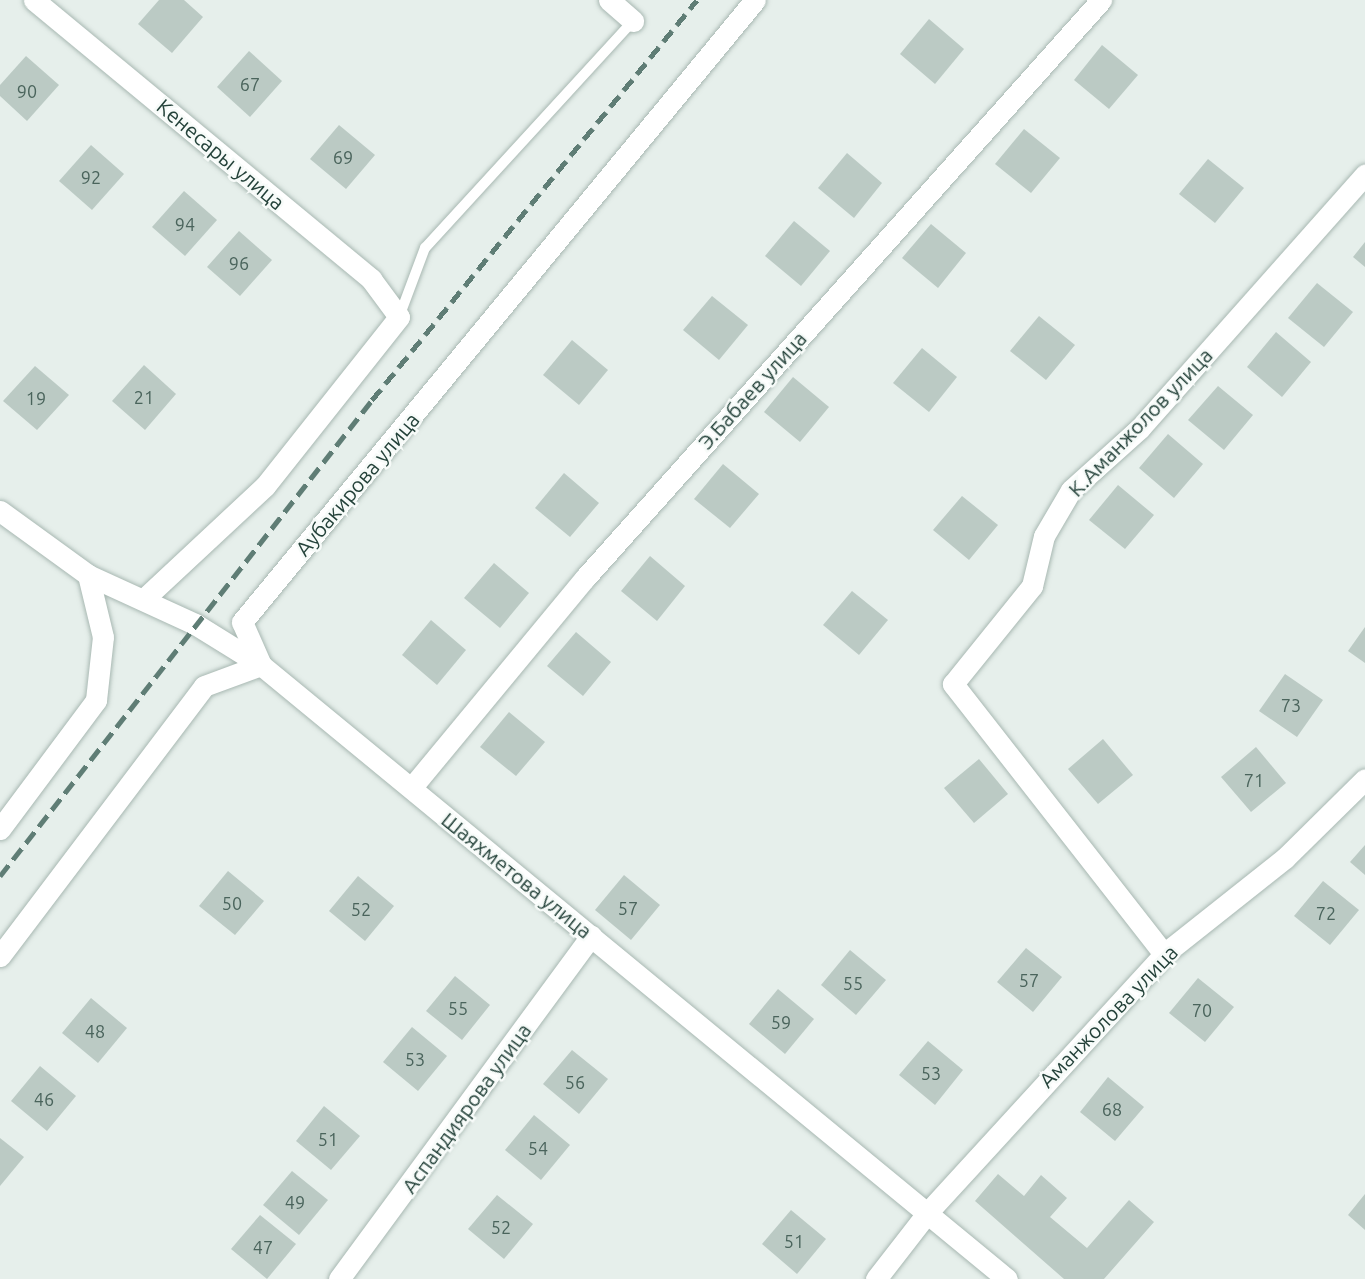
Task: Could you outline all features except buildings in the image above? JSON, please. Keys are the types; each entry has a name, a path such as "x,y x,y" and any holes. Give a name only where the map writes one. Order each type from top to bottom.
{"street":[{"name":"Кенесары улица","path":"34,0 372,279 398,317"},
{"path":"609,0 634,21"},
{"name":"Аубакирова улица","path":"261,665 242,622 755,0"},
{"name":"Э.Бабаев улица","path":"412,787 585,578 1101,0"},
{"name":"К.Аманжолов улица","path":"1164,954 953,684 1032,586 1044,536 1071,490 1140,428 1365,175"},
{"path":"145,598 265,486 398,317"},
{"name":"Шаяхметова улица","path":"0,511 88,575 145,598 261,665 1007,1279"},
{"path":"0,829 96,699 103,637 88,575"},
{"path":"0,956 204,686 261,665"},
{"name":"Аманжолова улица","path":"876,1279 928,1212 1164,954 1285,858 1365,779"},
{"name":"Аспандиярова улица","path":"339,1279 591,936"}],"lane":[{"path":"398,317 425,248 634,21"}],"railway":[{"path":"0,876 372,400 697,0"}]}
